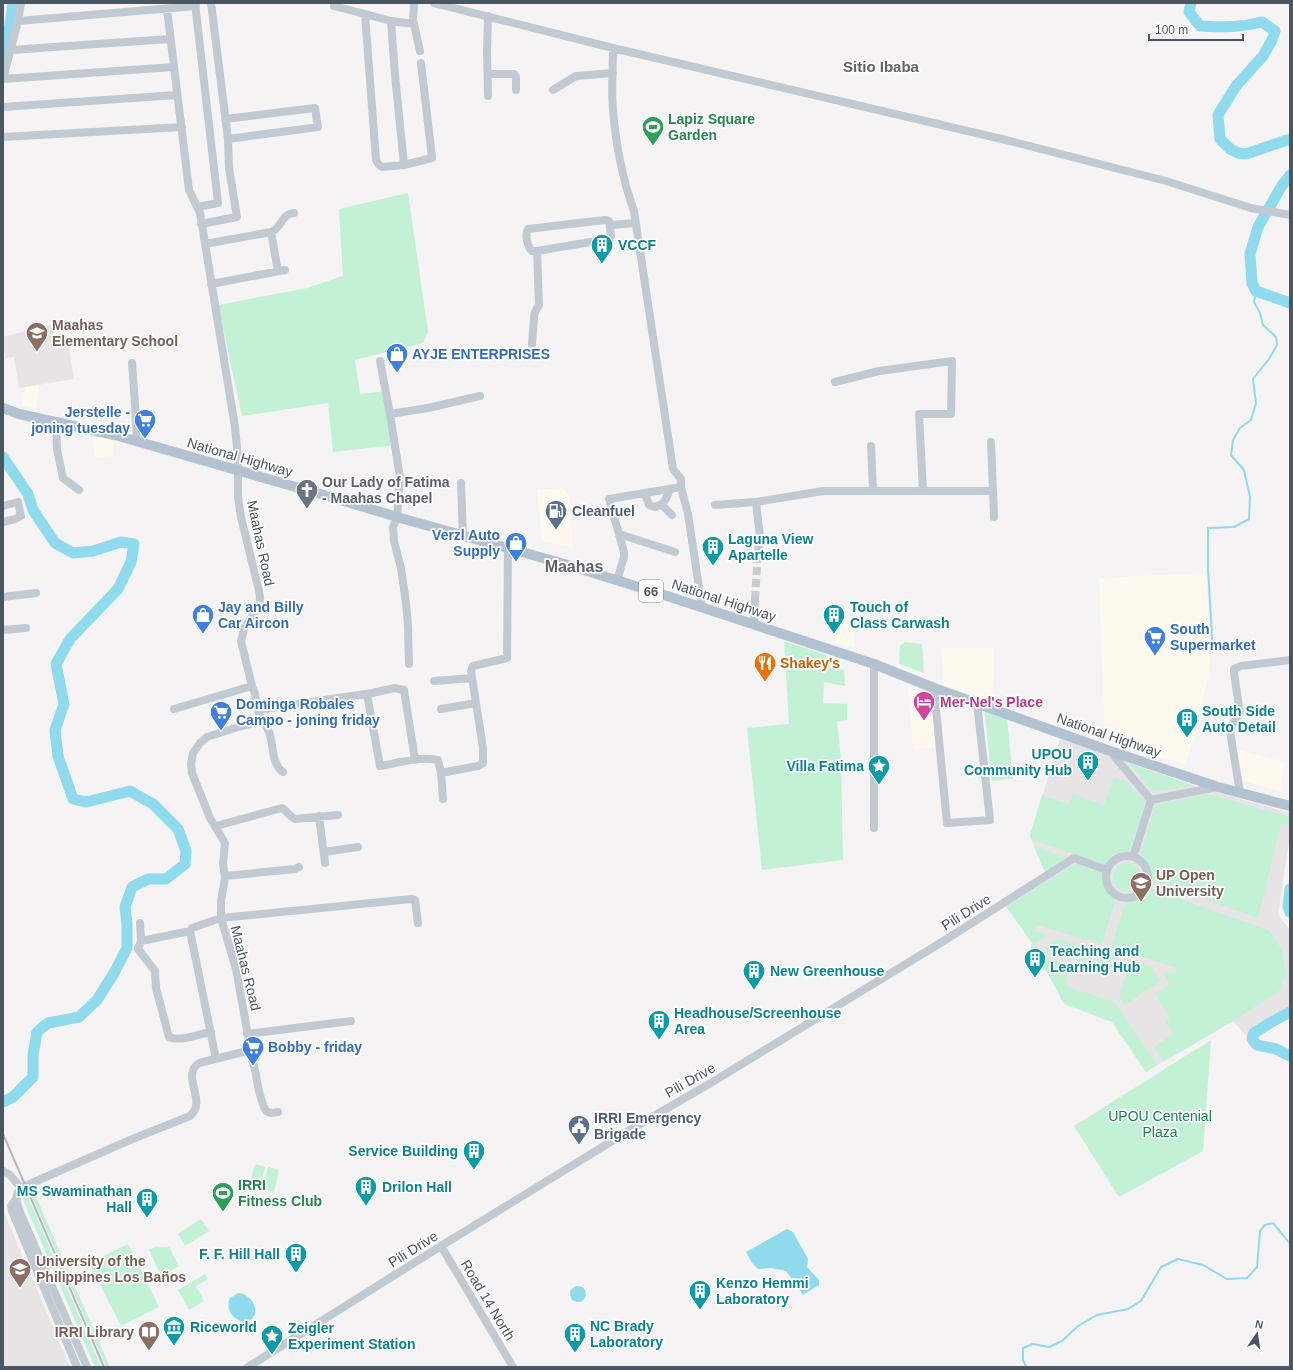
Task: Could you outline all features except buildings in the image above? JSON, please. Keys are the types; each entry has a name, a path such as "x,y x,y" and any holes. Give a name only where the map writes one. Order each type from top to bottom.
{"main road":[{"name":"National Highway","path":"3,408 19,414 56,423 115,435 462,536 568,565 754,623 874,664 934,688 1110,751 1218,787 1290,806"}],"street":[{"path":"21,3 18,21 3,79 173,67"},
{"path":"202,224 237,217 229,168 228,139 211,3"},
{"path":"414,3 414,24 420,51"},
{"path":"434,3 614,48 1006,140 1166,181 1251,208 1277,214 1290,215"},
{"path":"18,21 141,7 167,9 195,4 218,203 198,208"},
{"path":"334,6 391,21 414,24"},
{"name":"Maahas Road","path":"167,9 189,190 198,208 202,224 235,428 238,458 238,498 260,598 259,606 244,629 241,641 262,721 238,727 207,738 200,743 193,753 191,764 192,774 210,818 225,843 223,863 225,876 221,901 221,918 236,969 249,1041 247,1049"},
{"path":"365,14 376,160 382,167 404,165 432,158 421,63"},
{"path":"488,16 488,96"},
{"path":"391,21 404,165"},
{"path":"11,50 170,39"},
{"path":"614,48 614,120 628,194 634,211 673,469 681,479 681,487 688,514 702,607"},
{"path":"553,90 576,76 613,73"},
{"path":"488,74 514,74 516,76 516,90"},
{"path":"3,107 178,96"},
{"path":"225,119 315,108 318,127 228,139"},
{"path":"3,137 182,127"},
{"path":"205,244 271,232 279,227 284,217 288,214 294,213"},
{"path":"605,220 608,220 610,228 611,236 608,240 537,252 532,251 529,248 528,229 605,220"},
{"path":"610,228 636,225"},
{"path":"211,284 281,271 271,232"},
{"path":"532,346 534,317 539,305 537,252"},
{"path":"380,361 400,478 397,517 394,527 394,541 401,568 406,603 409,664"},
{"path":"835,382 879,371 952,361 952,414 919,414 923,490"},
{"path":"132,364 137,442"},
{"path":"390,414 428,408 480,396"},
{"path":"56,423 58,449 63,478 79,490"},
{"path":"991,442 994,517"},
{"path":"872,446 873,491"},
{"path":"461,483 462,536"},
{"path":"617,581 624,558 610,500 681,487"},
{"path":"645,493 649,505 655,507 662,505 670,489"},
{"path":"715,506 756,502 823,491 993,491"},
{"path":"3,506 18,502 21,516 16,519 3,522"},
{"path":"756,502 760,536 758,551"},
{"path":"662,505 672,515"},
{"path":"619,534 675,552"},
{"path":"441,773 478,766 483,763 483,748 470,671 473,666 507,658 508,549"},
{"path":"3,597 36,593"},
{"path":"754,623 755,599"},
{"path":"3,630 26,628"},
{"path":"1240,793 1230,731 1240,712 1234,669 1241,666 1290,660"},
{"path":"874,664 874,828"},
{"path":"434,681 472,678"},
{"path":"174,709 252,686"},
{"path":"258,710 367,694 396,688 404,690 415,760"},
{"path":"934,688 947,823 990,820 977,703"},
{"path":"367,694 380,766 415,760 438,760 441,773 443,798"},
{"path":"441,709 476,703"},
{"path":"262,721 269,731 278,769 283,772"},
{"path":"1110,751 1151,800"},
{"path":"1151,800 1218,787"},
{"path":"1134,857 1151,800"},
{"path":"216,826 282,808 295,819 338,815"},
{"path":"320,816 325,863"},
{"path":"324,852 358,847"},
{"path":"1127,856 1134,857 1144,865 1148,874 1145,887 1136,896 1124,898 1112,893 1106,882 1107,870 1112,862 1117,858 1127,856"},
{"name":"Pili Drive","path":"248,1367 635,1127 709,1084 935,946 1074,858 1107,870"},
{"path":"225,876 295,869 299,867"},
{"path":"141,941 190,931 192,928 221,918 411,899 415,900 418,924"},
{"path":"140,923 141,941 138,949 155,971 156,988 169,1037 185,1037 211,1032"},
{"path":"190,931 215,1054"},
{"path":"247,1034 351,1021"},
{"path":"77,1367 12,1211 12,1206 21,1188 130,1140 190,1116 194,1112 197,1103 192,1076 195,1066 199,1063 232,1055 247,1049 252,1057 262,1103 266,1111 271,1113 278,1112"},
{"path":"3,1171 10,1175 21,1188"},
{"path":"16,1199 20,1212 87,1367"},
{"name":"Road 14 North","path":"441,1246 513,1367"}],"shaded area":[{"name":"Maahas Elementary School","path":"52,324 54,338 67,336 74,379 19,388 14,357 5,358 3,337"},
{"path":"39,385 36,409 21,406 26,387"},
{"path":"92,436 113,440 113,456 95,458"},
{"path":"563,488 569,495 573,548 542,541 537,490"},
{"name":"South Supermarket","path":"1206,573 1210,641 1209,673 1186,765 1145,754 1105,740 1099,579"},
{"path":"840,624 854,624 855,648 835,643"},
{"path":"941,648 994,648 993,702 944,685"},
{"name":"Mer-Nel's Place","path":"908,687 934,697 939,747 913,749"},
{"name":"UP Open University","path":"1060,739 1192,785 1290,813 1290,835 1278,914 1290,930 1290,1007 1246,1036 1233,1021 1146,1072 1112,1022 1064,1004 1046,970 1025,956 1033,944 1001,900 1045,872 1030,836"},
{"path":"1235,749 1285,762 1280,791 1244,781"},
{"name":"University of the Philippines Los Baños","path":"3,1210 70,1367 3,1367"}],"green space":[{"path":"408,193 428,332 423,343 355,360 360,394 387,391 396,445 333,452 328,403 242,416 218,305 307,288 343,276 339,209"},
{"path":"784,641 826,655 826,666 844,670 845,686 824,682 823,703 847,704 847,720 837,721 841,758 843,860 762,870 747,728 789,724"},
{"path":"905,642 922,644 924,673 899,664 900,646"},
{"path":"984,707 1007,718 1013,779 992,781"},
{"path":"1130,764 1192,785 1153,792"},
{"path":"1114,777 1126,782 1145,802 1130,852 1116,855 1105,865 1031,839 1030,836 1042,795 1069,805 1073,794 1104,805"},
{"path":"1208,794 1290,817 1290,825 1281,823 1258,918 1151,880 1149,866 1140,856 1155,805"},
{"path":"1034,847 1066,857 1067,858 1045,872"},
{"path":"1076,863 1103,872 1105,888 1116,898 1102,944 1037,925 1035,931 1048,935 1033,945 1037,954 1040,956 1069,966 1065,986 1114,1002 1157,1065 1146,1072 1112,1022 1064,1004 1046,970 1025,956 1033,944 1006,907"},
{"path":"1127,863 1137,867 1141,877 1137,887 1127,891 1117,887 1113,877 1117,867"},
{"path":"1149,888 1268,930 1282,951 1284,960 1285,975 1279,991 1233,1021 1163,1062 1154,1047 1173,1034 1166,1022 1170,1019 1155,994 1170,985 1164,974 1165,971 1175,974 1177,968 1111,947 1126,901 1139,898"},
{"path":"1058,939 1082,946 1085,957 1089,962 1064,956 1065,951 1052,948 1051,951 1046,950 1045,948"},
{"path":"1092,948 1118,957 1109,962 1099,962 1095,960 1091,953"},
{"path":"1131,960 1151,966 1160,981 1125,1005 1119,997"},
{"name":"UPOU Centenial Plaza","path":"1211,1040 1203,1151 1119,1197 1074,1126"},
{"path":"255,1164 265,1167 260,1189 249,1186"},
{"path":"268,1167 279,1170 274,1192 263,1189"},
{"path":"34,1192 110,1367 106,1367 31,1194"},
{"path":"27,1195 101,1367 95,1367 24,1202 24,1198"},
{"path":"201,1219 209,1231 185,1246 178,1234"},
{"path":"128,1244 159,1307 121,1326 89,1263"},
{"path":"158,1246 169,1247 179,1266 168,1273 171,1279 164,1282 149,1250"},
{"path":"205,1274 208,1279 196,1286 204,1301 189,1310 178,1290"}],"water":[{"path":"787,1229 793,1232 808,1259 807,1267 819,1280 819,1285 803,1295 786,1271 771,1268 758,1269 752,1263 746,1252"},
{"path":"575,1286 581,1286 586,1291 584,1300 581,1302 575,1302 570,1297 570,1291"},
{"path":"238,1293 249,1297 255,1306 254,1316 245,1322 234,1317 229,1310 230,1298"}],"waterway":[{"path":"3,55 8,38 13,3"},
{"path":"1191,3 1189,12 1200,26 1224,27 1262,22 1275,31 1263,56 1236,86 1218,115 1220,139 1230,149 1238,153 1246,154 1290,140"},
{"path":"1290,175 1281,187 1258,227 1250,254 1252,283 1256,291 1290,303"},
{"path":"1213,652 1208,569 1208,528 1234,527 1249,519 1250,497 1244,470 1231,455 1233,440 1240,428 1251,420 1256,403 1253,379 1269,359 1277,345 1276,337 1263,325 1260,313 1254,302 1256,291"},
{"path":"3,457 28,494 33,510 55,543 73,553 93,551 121,542 134,544 131,562 118,589 70,639 56,664 64,704 55,730 58,756 73,799 86,802 130,791 153,804 178,829 186,851 185,864 166,879 148,879 132,887 125,907 127,948 114,973 97,1000 79,1017 48,1023 37,1032 33,1055 33,1077 13,1097 3,1102"},
{"path":"1290,889 1288,906 1290,912"},
{"path":"1290,1012 1254,1033 1252,1039 1257,1045 1276,1049 1290,1056"},
{"path":"1026,1367 1023,1360 1023,1348 1033,1344 1049,1347 1062,1341 1078,1326 1097,1315 1128,1309 1141,1301 1161,1267 1178,1259 1203,1265 1227,1279 1247,1278 1257,1267 1260,1231 1265,1225 1273,1223 1290,1244"}],"tunnel":[{"path":"755,599 758,551"}],"railway":[{"path":"3,1134 104,1367"}],"place":[{"name":"Lapiz Square Garden","path":"653,146"},
{"name":"VCCF","path":"602,264"},
{"name":"Maahas Elementary School","path":"37,352"},
{"name":"AYJE ENTERPRISES","path":"397,374"},
{"name":"Jerstelle - joning tuesday","path":"145,440"},
{"name":"Our Lady of Fatima - Maahas Chapel","path":"307,510"},
{"name":"Cleanfuel","path":"556,530"},
{"name":"Verzl Auto Supply","path":"516,562"},
{"name":"Laguna View Apartelle","path":"713,566"},
{"name":"Jay and Billy Car Aircon","path":"203,634"},
{"name":"Touch of Class Carwash","path":"834,634"},
{"name":"South Supermarket","path":"1155,656"},
{"name":"Shakey's","path":"765,682"},
{"name":"Mer-Nel's Place","path":"924,722"},
{"name":"Dominga Robales Campo - joning friday","path":"221,732"},
{"name":"South Side Auto Detail","path":"1187,738"},
{"name":"UPOU Community Hub","path":"1088,782"},
{"name":"Villa Fatima","path":"879,786"},
{"name":"UP Open University","path":"1141,902"},
{"name":"Teaching and Learning Hub","path":"1035,978"},
{"name":"New Greenhouse","path":"754,990"},
{"name":"Headhouse/Screenhouse Area","path":"659,1040"},
{"name":"Bobby - friday","path":"253,1066"},
{"name":"IRRI Emergency Brigade","path":"579,1146"},
{"name":"Service Building","path":"474,1170"},
{"name":"Drilon Hall","path":"366,1206"},
{"name":"IRRI Fitness Club","path":"223,1212"},
{"name":"MS Swaminathan Hall","path":"147,1218"},
{"name":"F. F. Hill Hall","path":"296,1274"},
{"name":"University of the Philippines Los Baños","path":"20,1288"},
{"name":"Kenzo Hemmi Laboratory","path":"700,1310"},
{"name":"Riceworld","path":"174,1346"},
{"name":"IRRI Library","path":"149,1352"},
{"name":"NC Brady Laboratory","path":"575,1354"},
{"name":"Zeigler Experiment Station","path":"272,1356"}],"district":[{"name":"Sitio Ibaba","path":"881,67"},
{"name":"Maahas","path":"574,566"}]}
